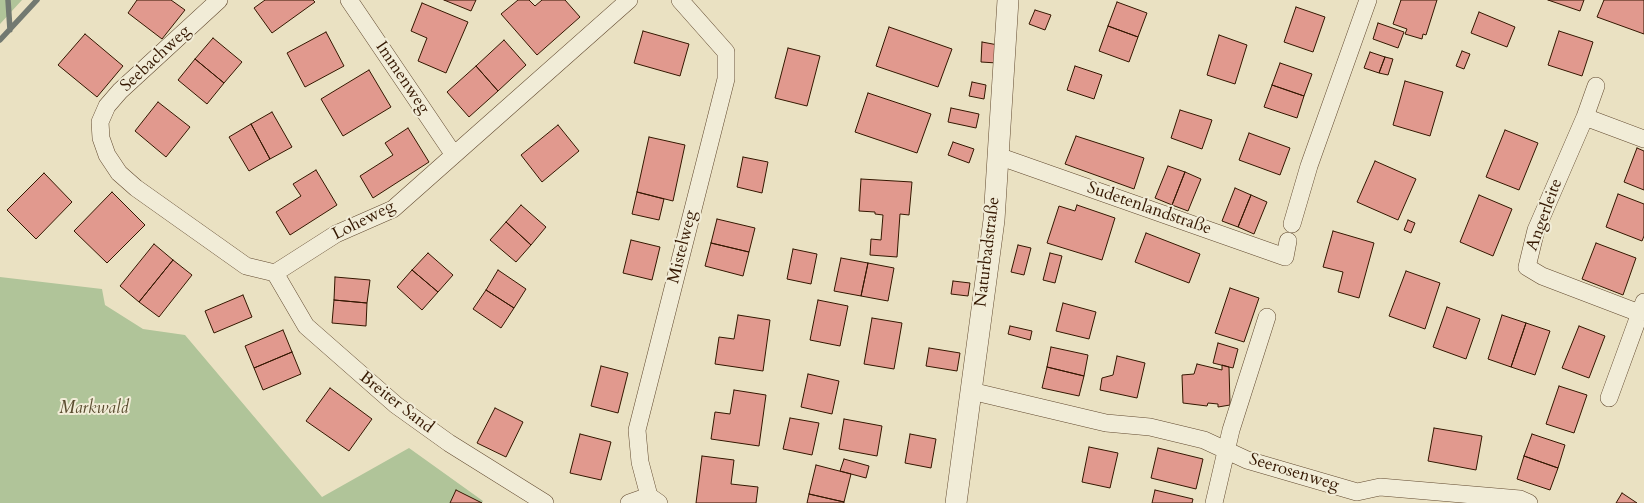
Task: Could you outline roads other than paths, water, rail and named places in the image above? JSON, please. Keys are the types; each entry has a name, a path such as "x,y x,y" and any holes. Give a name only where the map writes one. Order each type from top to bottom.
{"street":[{"name":"Seebachweg","path":"219,0 120,91 106,106 100,122 101,138 107,155 118,173 136,188 246,266 275,273"},
{"name":"Immenweg","path":"349,0 454,155"},
{"name":"Loheweg","path":"275,273 336,234 394,208 629,0"},
{"name":"Mistelweg","path":"654,500 640,462 637,430 726,78 726,52 680,0"},
{"name":"Naturbadstraße","path":"956,503 994,220 1008,0"},
{"name":"Sudetenlandstraße","path":"998,156 1284,257 1310,166 1362,2"},
{"name":"Angerleite","path":"1596,86 1585,117 1536,230 1527,267 1542,276 1642,308"},
{"path":"1585,117 1644,139"},
{"name":"Breiter Sand","path":"275,273 306,326 396,406 448,443 545,503"},
{"path":"1609,398 1642,308"},
{"name":"Seerosenweg","path":"1226,451 1231,430 1267,317"},
{"name":"Seerosenweg","path":"971,391 1106,423 1150,427 1204,440 1247,460 1356,497 1380,487 1520,499 1529,503"},
{"path":"1214,503 1226,451"},
{"path":"629,503 654,500"}],"waterway":[{"path":"8,0 10,30"},
{"path":"0,40 37,0"}],"park label":[{"name":"Markwald","path":"94,409"}]}
